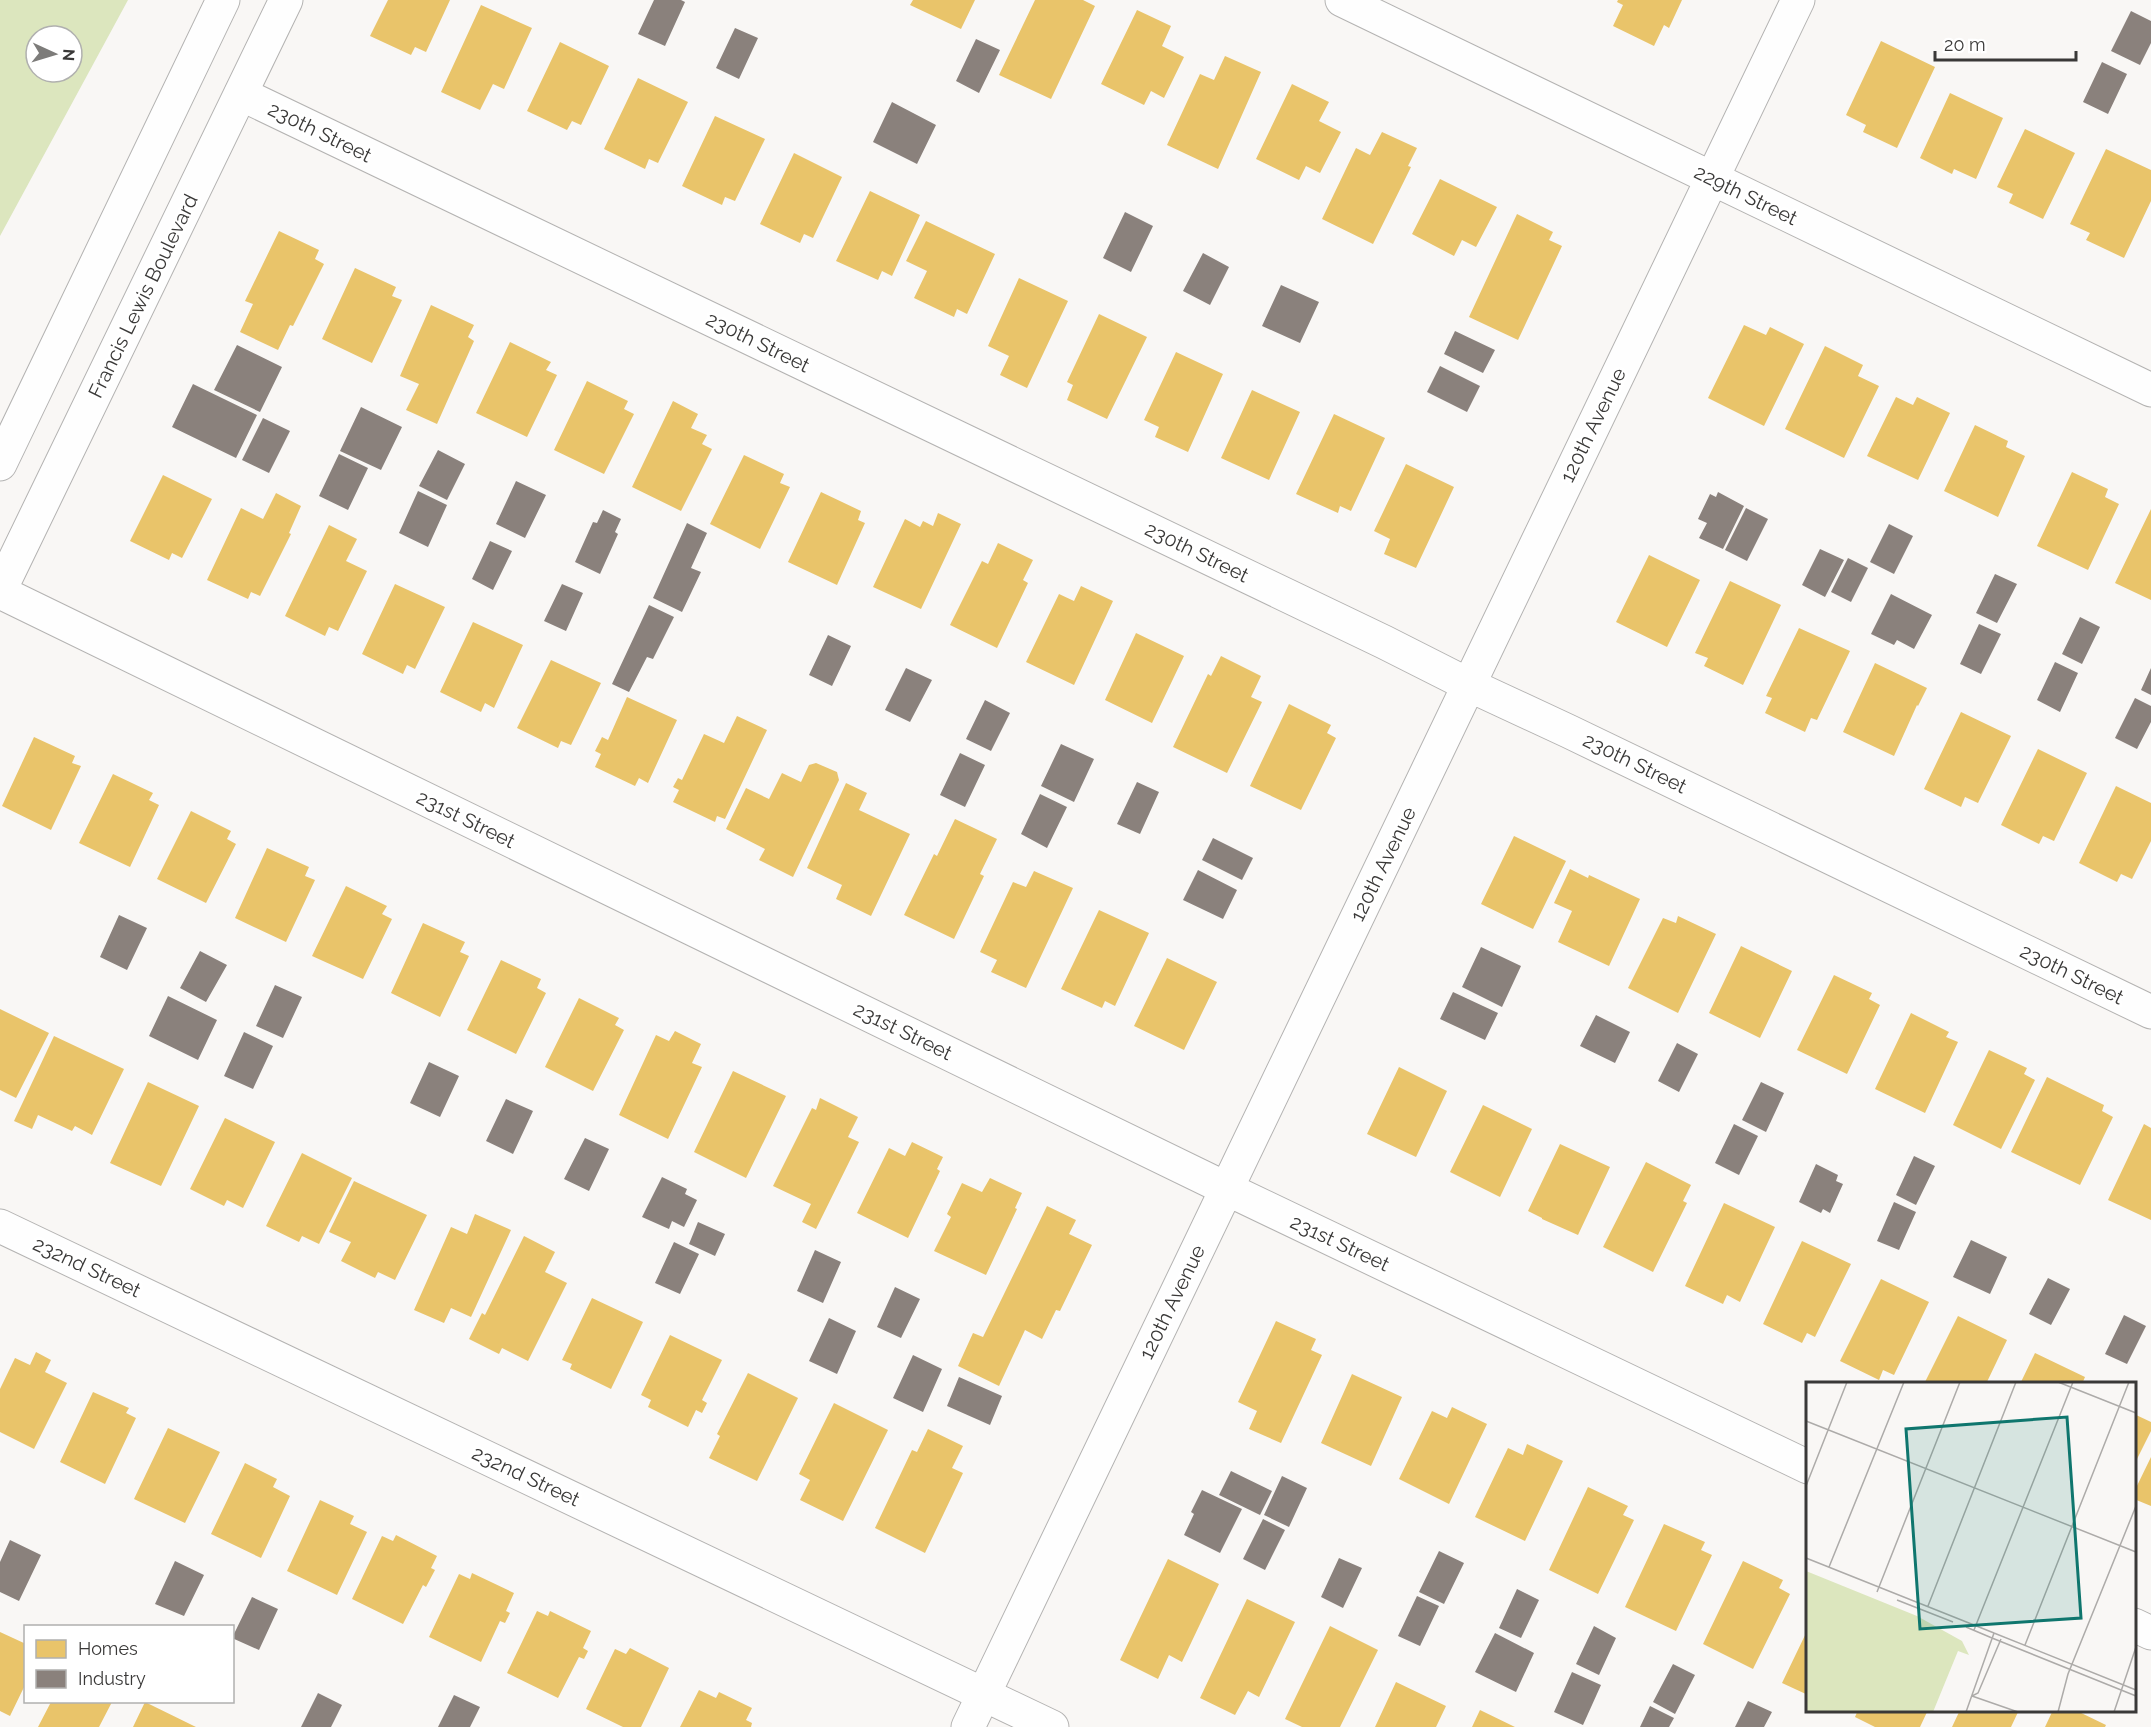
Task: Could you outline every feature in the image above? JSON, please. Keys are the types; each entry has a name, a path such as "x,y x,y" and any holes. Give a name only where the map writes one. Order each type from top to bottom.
{"street":[{"path":"0,464 223,0"},
{"name":"Francis Lewis Boulevard","path":"0,591 285,0"},
{"name":"229th Street","path":"1342,0 2151,390"},
{"name":"120th Avenue","path":"968,1727 1797,0"},
{"name":"230th Street","path":"241,94 1373,636 1469,685 2151,1012"},
{"name":"231st Street","path":"0,591 1227,1189 1806,1466"},
{"name":"232nd Street","path":"0,1226 1052,1727"},
{"path":"2136,1626 2151,1633"}],"green space":[{"path":"0,0 128,0 84,81 84,24 24,24 24,84 82,84 0,236"}],"building: Homes":[{"path":"388,0 450,0 426,52 415,47 411,55 370,36"},
{"path":"913,0 975,0 961,29 910,5"},
{"path":"1035,0 1083,0 1095,6 1051,99 999,75"},
{"path":"1618,0 1682,0 1669,28 1664,25 1654,46 1613,26 1623,5 1617,2"},
{"path":"481,5 532,28 504,89 493,84 480,110 441,92"},
{"path":"1137,10 1171,26 1162,46 1184,57 1164,98 1151,91 1144,105 1101,84"},
{"path":"1881,41 1935,67 1897,148 1863,132 1866,125 1846,115"},
{"path":"560,42 609,66 581,125 572,121 567,130 527,111"},
{"path":"1225,56 1261,72 1218,169 1167,145 1200,74 1214,80"},
{"path":"638,78 688,102 658,163 649,159 645,169 604,149"},
{"path":"1292,84 1329,102 1319,121 1341,132 1320,173 1306,166 1299,180 1256,159"},
{"path":"1950,93 2003,118 1976,179 1954,169 1952,174 1920,158"},
{"path":"715,116 765,139 735,201 725,197 722,205 682,186"},
{"path":"2025,129 2075,153 2043,219 2009,203 2013,194 1997,187"},
{"path":"1382,132 1417,148 1408,166 1411,167 1373,244 1322,219 1356,148 1370,155"},
{"path":"2106,149 2151,170 2151,201 2124,258 2086,240 2090,233 2070,224"},
{"path":"794,153 842,177 813,238 804,234 800,243 760,224"},
{"path":"1440,179 1497,207 1476,247 1462,240 1454,256 1412,234"},
{"path":"870,191 920,215 892,276 882,271 878,280 836,261"},
{"path":"1517,214 1553,232 1549,240 1562,246 1518,340 1469,317"},
{"path":"926,221 995,254 967,314 957,309 954,317 914,298 927,271 906,261"},
{"path":"279,231 319,250 315,259 324,264 293,326 290,325 278,350 240,332 253,304 245,301"},
{"path":"355,268 396,287 392,296 402,300 372,363 322,339"},
{"path":"1019,278 1068,301 1027,388 1000,375 1009,356 988,346"},
{"path":"431,305 474,325 468,337 474,341 437,424 406,410 419,384 400,376"},
{"path":"1099,314 1147,337 1107,419 1067,400 1073,385 1067,382"},
{"path":"1744,325 1766,335 1770,327 1804,344 1764,426 1708,398"},
{"path":"510,342 551,362 546,370 557,375 527,437 476,413"},
{"path":"1825,346 1863,365 1858,376 1879,386 1844,458 1785,429"},
{"path":"1176,352 1223,374 1188,452 1155,437 1159,427 1144,420"},
{"path":"587,381 628,401 624,409 634,414 604,474 554,450"},
{"path":"1252,390 1300,412 1269,480 1221,458"},
{"path":"1896,397 1913,405 1917,397 1950,413 1918,480 1867,456"},
{"path":"673,401 698,414 691,428 707,435 702,444 712,449 681,511 632,487"},
{"path":"1334,414 1385,438 1351,511 1340,506 1338,513 1296,494"},
{"path":"1975,425 2008,441 2006,447 2025,456 1998,517 1944,491"},
{"path":"744,455 784,474 780,483 790,487 760,549 710,524"},
{"path":"1406,464 1454,487 1416,568 1384,554 1390,539 1374,531"},
{"path":"2072,472 2108,489 2105,497 2119,504 2088,570 2037,546"},
{"path":"163,475 212,499 182,558 172,553 169,560 130,541"},
{"path":"821,492 861,511 858,520 865,523 837,585 788,562"},
{"path":"276,493 301,506 289,533 291,534 260,596 251,592 248,599 207,580 241,508 263,519"},
{"path":"2151,509 2151,600 2115,583"},
{"path":"938,513 961,524 921,609 873,587 905,519 920,527 923,521 933,526"},
{"path":"329,525 357,539 346,561 367,571 338,631 329,627 325,636 285,616"},
{"path":"998,543 1033,560 1023,580 1028,583 997,648 950,625 982,561 988,564"},
{"path":"1649,555 1700,580 1667,647 1616,622"},
{"path":"1730,581 1781,605 1743,685 1704,666 1708,658 1695,653"},
{"path":"395,584 445,607 415,669 407,665 403,674 362,654"},
{"path":"1081,586 1113,601 1074,685 1026,662 1059,594 1074,601"},
{"path":"473,622 523,645 494,708 485,703 481,712 440,692"},
{"path":"1799,628 1850,651 1817,720 1811,718 1805,732 1765,713 1772,698 1766,696"},
{"path":"1136,633 1184,656 1152,723 1105,700"},
{"path":"1221,656 1261,676 1251,697 1262,702 1227,773 1173,747 1208,674 1211,676"},
{"path":"551,660 601,683 571,745 561,741 558,748 517,728"},
{"path":"1875,663 1927,688 1894,756 1843,732"},
{"path":"627,697 677,720 648,783 639,778 635,786 595,767 601,754 595,751 602,737 608,740"},
{"path":"1289,704 1331,725 1327,733 1336,738 1301,810 1250,786"},
{"path":"1961,712 2011,736 1978,803 1965,797 1961,807 1924,789"},
{"path":"737,716 767,730 725,819 717,816 715,822 673,802 679,790 673,787 678,778 682,780 704,734 724,743"},
{"path":"34,737 75,756 72,763 81,766 51,830 2,806"},
{"path":"2038,749 2087,773 2054,841 2043,836 2039,844 2001,825"},
{"path":"816,763 837,772 839,780 793,877 759,860 765,849 726,829 746,788 769,799 782,773 801,782 809,765"},
{"path":"113,774 153,793 149,800 159,805 130,867 79,843"},
{"path":"846,783 867,793 859,810 910,834 871,916 836,899 842,885 807,868"},
{"path":"2116,786 2151,803 2151,841 2132,879 2121,874 2117,882 2079,863"},
{"path":"191,811 231,831 227,839 236,844 206,903 157,879"},
{"path":"955,819 997,839 980,874 984,876 954,939 904,915 934,854 937,856"},
{"path":"1514,836 1566,861 1533,929 1481,904"},
{"path":"267,848 309,867 305,876 315,880 286,942 235,918"},
{"path":"1570,869 1588,878 1589,875 1640,899 1609,966 1558,942 1572,911 1554,903"},
{"path":"1034,871 1073,888 1026,988 991,972 997,960 980,952 1013,882 1026,887"},
{"path":"346,886 387,906 382,914 392,919 363,979 312,956"},
{"path":"1099,910 1149,933 1115,1006 1105,1001 1102,1008 1061,989"},
{"path":"1678,916 1716,934 1678,1013 1628,988 1663,918 1676,923"},
{"path":"423,923 465,942 460,952 469,956 440,1017 391,993"},
{"path":"1741,946 1792,971 1760,1038 1709,1013"},
{"path":"1167,958 1217,982 1184,1050 1134,1026"},
{"path":"501,960 541,979 537,988 546,993 516,1054 467,1030"},
{"path":"1834,975 1872,993 1869,999 1880,1005 1847,1074 1797,1050"},
{"path":"579,998 619,1018 615,1025 624,1030 593,1091 545,1067"},
{"path":"0,1009 49,1033 16,1098 0,1090"},
{"path":"1911,1013 1949,1032 1946,1037 1958,1042 1925,1113 1875,1089"},
{"path":"675,1031 701,1044 692,1063 702,1067 668,1139 619,1115 656,1035 669,1041"},
{"path":"54,1036 124,1069 92,1135 75,1126 72,1131 38,1115 32,1129 14,1121"},
{"path":"1989,1050 2027,1068 2024,1074 2035,1080 2001,1149 1953,1125"},
{"path":"1399,1067 1447,1091 1416,1157 1367,1134"},
{"path":"733,1071 786,1096 746,1178 694,1152"},
{"path":"2047,1077 2104,1105 2102,1111 2113,1117 2080,1185 2011,1152"},
{"path":"148,1082 199,1106 161,1186 110,1163"},
{"path":"820,1098 858,1117 848,1137 859,1142 816,1229 802,1222 811,1204 773,1186 812,1108 816,1110"},
{"path":"1483,1105 1532,1129 1500,1197 1450,1172"},
{"path":"225,1118 275,1142 243,1208 227,1200 224,1206 190,1189"},
{"path":"2144,1124 2151,1128 2151,1220 2108,1200"},
{"path":"912,1142 943,1157 937,1169 940,1171 908,1238 857,1213 889,1148 905,1156"},
{"path":"1560,1144 1610,1167 1578,1235 1528,1211"},
{"path":"302,1153 352,1178 319,1244 302,1236 299,1242 266,1226"},
{"path":"1646,1162 1691,1185 1683,1201 1687,1203 1653,1272 1603,1247"},
{"path":"990,1178 1022,1193 1015,1208 1017,1209 986,1275 934,1251 951,1217 947,1214 962,1183 982,1192"},
{"path":"354,1181 427,1215 395,1280 378,1272 375,1278 341,1261 351,1242 329,1232"},
{"path":"1724,1203 1775,1227 1740,1302 1727,1295 1723,1304 1685,1286"},
{"path":"1047,1206 1076,1220 1069,1234 1092,1245 1060,1311 1056,1310 1042,1339 1025,1330 999,1386 958,1366 973,1333 983,1337"},
{"path":"475,1214 511,1230 471,1317 451,1308 444,1323 414,1310 451,1227 467,1234"},
{"path":"524,1236 555,1252 545,1272 567,1283 528,1361 502,1348 499,1354 469,1339 482,1313 485,1315"},
{"path":"1802,1241 1851,1264 1815,1337 1807,1333 1802,1343 1763,1324"},
{"path":"1881,1279 1929,1302 1894,1375 1883,1370 1879,1380 1840,1361"},
{"path":"592,1298 643,1322 611,1389 570,1369 572,1364 562,1360"},
{"path":"1958,1316 2007,1340 1987,1382 1925,1382"},
{"path":"1276,1321 1316,1339 1311,1350 1322,1355 1281,1443 1249,1429 1257,1411 1238,1402"},
{"path":"670,1335 722,1360 702,1400 707,1403 702,1413 696,1410 688,1427 648,1407 651,1400 641,1395"},
{"path":"36,1352 51,1360 45,1372 67,1383 34,1449 0,1432 0,1389 15,1358 30,1365"},
{"path":"2035,1353 2085,1377 2083,1382 2021,1382"},
{"path":"748,1373 798,1398 757,1481 709,1458 720,1436 717,1434"},
{"path":"1352,1374 1402,1397 1371,1466 1321,1443"},
{"path":"93,1392 129,1408 126,1413 136,1418 105,1484 60,1462"},
{"path":"834,1403 888,1430 843,1521 800,1500 810,1480 799,1474"},
{"path":"1452,1407 1487,1424 1449,1504 1399,1479 1432,1411 1447,1418"},
{"path":"2136,1415 2151,1422 2151,1431 2136,1461"},
{"path":"168,1428 220,1452 185,1523 134,1499"},
{"path":"928,1429 963,1446 952,1468 963,1473 925,1553 875,1528 912,1450 917,1452"},
{"path":"1527,1444 1563,1461 1525,1541 1475,1517 1508,1448 1523,1455"},
{"path":"2151,1457 2151,1506 2136,1500 2136,1488"},
{"path":"245,1463 277,1479 273,1487 290,1496 261,1558 211,1534"},
{"path":"1588,1487 1628,1506 1623,1515 1634,1520 1598,1594 1549,1570"},
{"path":"320,1500 354,1516 350,1524 367,1532 337,1595 287,1571"},
{"path":"1664,1524 1705,1542 1701,1550 1712,1555 1676,1631 1625,1607"},
{"path":"396,1535 437,1556 431,1568 435,1570 426,1587 423,1585 403,1624 352,1599 382,1536 393,1541"},
{"path":"1168,1559 1219,1584 1182,1662 1169,1655 1158,1679 1120,1660"},
{"path":"1743,1561 1783,1580 1779,1588 1790,1594 1753,1669 1703,1644"},
{"path":"472,1573 514,1593 506,1611 510,1613 505,1623 500,1621 481,1662 429,1637 459,1574 470,1579"},
{"path":"1247,1599 1295,1622 1259,1697 1248,1691 1235,1715 1200,1698"},
{"path":"537,1611 548,1616 550,1611 591,1631 583,1648 588,1651 584,1659 579,1657 558,1698 507,1673"},
{"path":"1330,1626 1378,1650 1340,1727 1302,1727 1285,1719"},
{"path":"0,1632 24,1643 24,1687 10,1716 0,1711"},
{"path":"1806,1633 1806,1694 1782,1683"},
{"path":"630,1648 669,1668 641,1727 623,1727 586,1709 615,1649 626,1654"},
{"path":"1396,1682 1446,1706 1436,1727 1375,1727"},
{"path":"699,1690 716,1698 719,1692 752,1708 746,1720 752,1723 751,1727 680,1727"},
{"path":"50,1703 111,1703 99,1727 38,1727"},
{"path":"145,1703 147,1703 196,1727 133,1727"},
{"path":"1480,1710 1515,1727 1472,1727"},
{"path":"1857,1712 1927,1712 1920,1727 1875,1727 1855,1717"},
{"path":"1959,1712 2018,1712 2011,1727 1952,1727"},
{"path":"2052,1712 2079,1712 2106,1725 2105,1727 2045,1727"}],"building: Industry":[{"path":"654,0 685,2 665,46 638,34"},
{"path":"2131,11 2151,21 2151,43 2140,65 2111,51"},
{"path":"735,28 758,38 739,79 716,68"},
{"path":"976,39 1000,50 979,93 956,81"},
{"path":"2102,62 2127,74 2108,114 2083,102"},
{"path":"892,102 936,125 917,164 873,142"},
{"path":"1125,212 1153,226 1131,272 1103,258"},
{"path":"1203,253 1229,267 1210,305 1183,291"},
{"path":"1281,285 1319,302 1300,343 1262,326"},
{"path":"1455,331 1495,350 1483,373 1444,354"},
{"path":"237,345 282,367 260,412 214,390"},
{"path":"1440,366 1480,386 1467,412 1427,392"},
{"path":"193,384 257,415 236,458 172,427"},
{"path":"361,407 402,427 381,470 340,451"},
{"path":"263,418 290,431 269,473 242,460"},
{"path":"438,450 465,464 447,500 419,486"},
{"path":"339,454 368,468 348,510 319,496"},
{"path":"516,481 546,495 525,538 496,524"},
{"path":"418,491 447,505 428,547 399,533"},
{"path":"1718,492 1744,506 1723,549 1699,538 1707,523 1698,519 1710,494 1716,497"},
{"path":"1746,508 1768,519 1747,561 1725,550"},
{"path":"603,510 621,519 615,532 618,534 600,574 575,562 593,522 597,523"},
{"path":"687,523 707,533 691,568 701,572 682,612 653,598"},
{"path":"1889,524 1913,536 1894,574 1870,562"},
{"path":"490,541 512,551 493,590 472,579"},
{"path":"1820,549 1844,560 1825,597 1802,585"},
{"path":"1848,558 1868,568 1851,602 1831,592"},
{"path":"1995,574 2017,584 1997,623 1976,613"},
{"path":"562,584 583,593 566,631 544,621"},
{"path":"1891,594 1932,615 1914,649 1897,640 1894,645 1871,634"},
{"path":"649,605 674,617 653,659 647,657 629,692 612,684"},
{"path":"2080,617 2100,627 2082,664 2062,654"},
{"path":"1979,624 2001,634 1981,674 1960,664"},
{"path":"828,635 851,646 832,686 809,675"},
{"path":"2055,662 2078,673 2060,712 2037,700"},
{"path":"906,668 932,680 910,722 885,710"},
{"path":"2151,668 2151,695 2141,690"},
{"path":"2135,698 2151,706 2151,722 2137,749 2115,738"},
{"path":"985,700 1010,713 991,751 966,739"},
{"path":"1061,744 1094,759 1074,802 1041,786"},
{"path":"960,753 985,765 965,807 940,795"},
{"path":"1137,782 1159,792 1140,834 1117,824"},
{"path":"1040,794 1067,807 1047,848 1021,834"},
{"path":"1213,838 1253,858 1242,880 1202,860"},
{"path":"1198,870 1237,890 1223,919 1183,900"},
{"path":"119,915 147,928 127,970 100,957"},
{"path":"1481,947 1521,966 1502,1007 1462,987"},
{"path":"200,951 227,965 206,1002 180,988"},
{"path":"275,985 302,997 283,1038 256,1026"},
{"path":"1453,992 1498,1013 1485,1040 1440,1019"},
{"path":"168,996 217,1020 198,1060 149,1036"},
{"path":"1596,1015 1630,1032 1615,1063 1580,1046"},
{"path":"244,1032 273,1046 253,1089 224,1076"},
{"path":"1677,1043 1698,1054 1679,1092 1658,1081"},
{"path":"429,1062 459,1076 440,1117 410,1103"},
{"path":"1761,1082 1784,1093 1766,1132 1742,1120"},
{"path":"506,1099 533,1111 513,1154 486,1141"},
{"path":"1734,1124 1758,1136 1739,1175 1715,1163"},
{"path":"585,1138 609,1149 589,1191 564,1179"},
{"path":"1914,1156 1935,1166 1916,1205 1896,1195"},
{"path":"1816,1164 1838,1175 1836,1181 1843,1184 1830,1213 1823,1209 1821,1213 1799,1202"},
{"path":"662,1177 687,1189 685,1194 697,1200 684,1227 672,1221 669,1229 642,1217"},
{"path":"1894,1202 1916,1212 1899,1250 1877,1241"},
{"path":"698,1222 725,1234 715,1256 689,1244"},
{"path":"1971,1240 2007,1257 1990,1294 1953,1277"},
{"path":"674,1242 699,1254 680,1294 655,1283"},
{"path":"815,1250 841,1262 823,1303 797,1291"},
{"path":"2048,1278 2070,1289 2051,1325 2029,1314"},
{"path":"895,1287 920,1299 901,1338 877,1327"},
{"path":"2124,1315 2146,1326 2127,1364 2105,1354"},
{"path":"829,1318 856,1331 837,1374 809,1361"},
{"path":"913,1355 942,1369 923,1412 893,1398"},
{"path":"959,1377 1002,1396 990,1425 947,1406"},
{"path":"1231,1471 1272,1491 1260,1515 1219,1495"},
{"path":"1282,1476 1307,1488 1289,1527 1264,1515"},
{"path":"1202,1490 1242,1509 1220,1553 1184,1535 1194,1514 1191,1512"},
{"path":"1263,1519 1285,1530 1265,1570 1243,1559"},
{"path":"10,1540 41,1555 19,1601 0,1592 0,1562"},
{"path":"1439,1551 1464,1563 1444,1604 1419,1592"},
{"path":"1339,1558 1362,1568 1343,1608 1321,1597"},
{"path":"175,1561 204,1575 184,1616 155,1604"},
{"path":"1517,1589 1539,1600 1521,1638 1499,1628"},
{"path":"1417,1596 1439,1606 1420,1646 1398,1636"},
{"path":"252,1597 278,1609 259,1650 234,1639 234,1634"},
{"path":"1594,1626 1616,1638 1599,1675 1576,1664"},
{"path":"1495,1633 1534,1653 1516,1692 1475,1672"},
{"path":"1673,1664 1695,1675 1675,1714 1653,1702"},
{"path":"1572,1672 1601,1685 1583,1725 1554,1712"},
{"path":"318,1693 342,1705 331,1727 301,1727"},
{"path":"454,1695 480,1707 470,1727 438,1727"},
{"path":"1748,1701 1772,1712 1764,1727 1735,1727"},
{"path":"1650,1706 1674,1718 1669,1727 1640,1727"}]}
